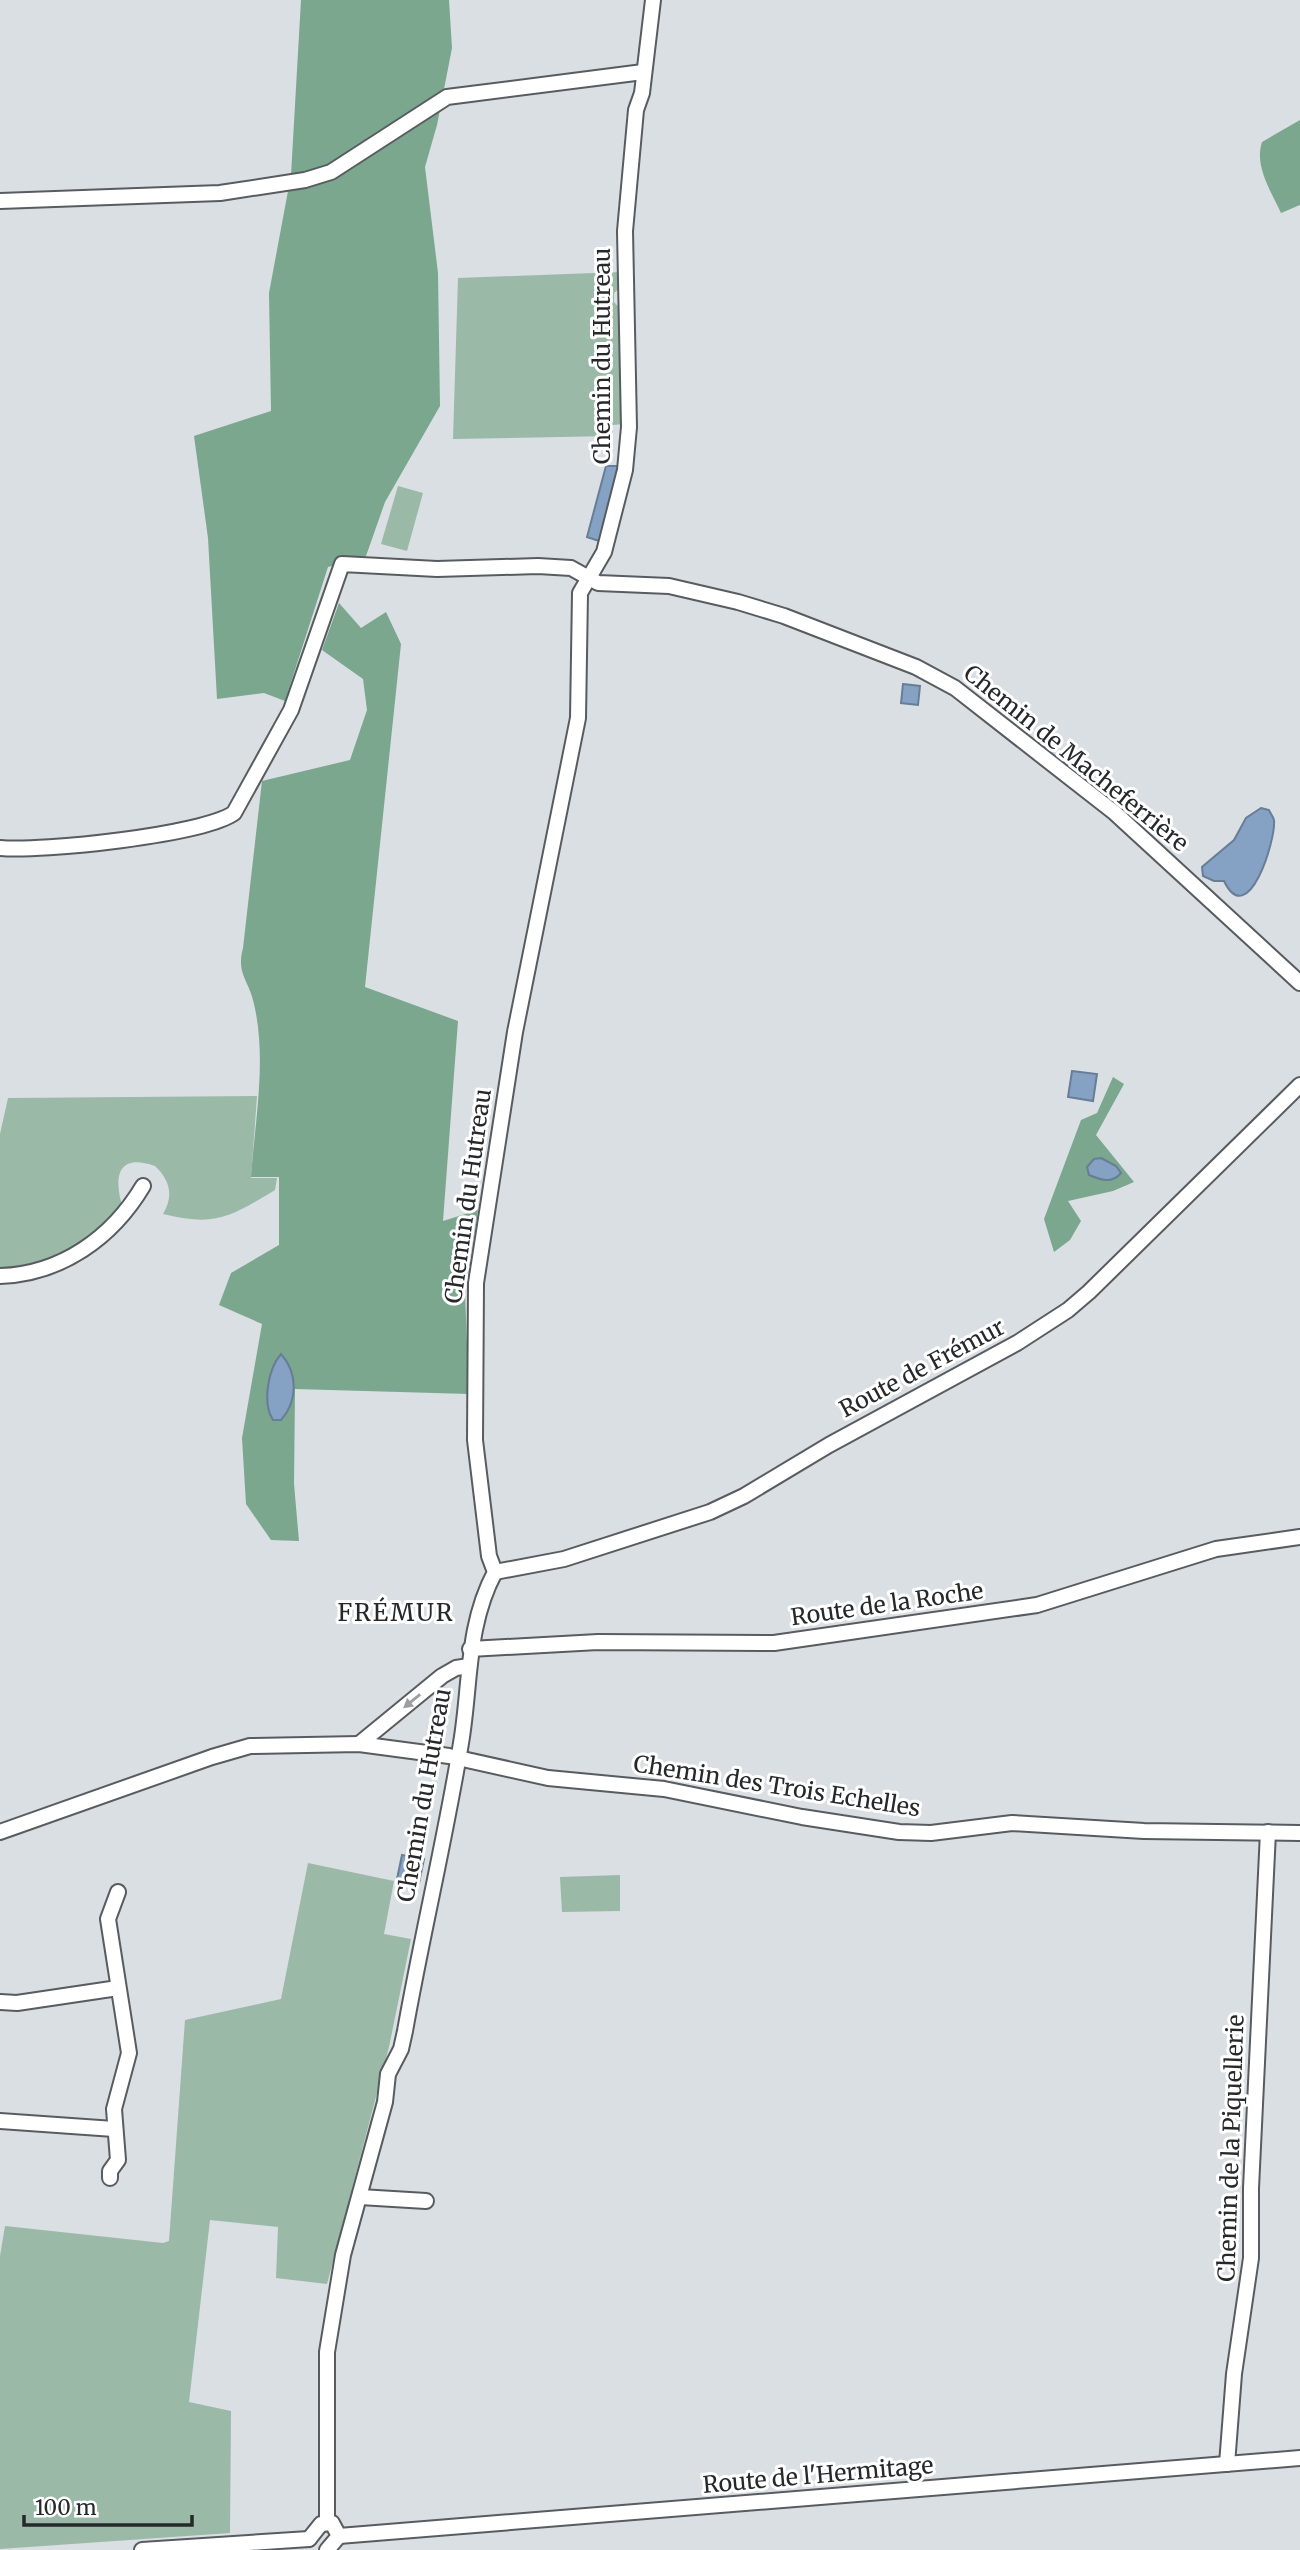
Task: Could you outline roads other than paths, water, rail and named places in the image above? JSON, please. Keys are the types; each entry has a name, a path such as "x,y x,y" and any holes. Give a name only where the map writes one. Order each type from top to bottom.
{"street":[{"name":"Chemin du Hutreau","path":"327,2521 327,2352 343,2255 385,2102 388,2074 401,2049 458,1760 466,1711 470,1649 482,1596 495,1572 489,1556 475,1440 474,1293 515,1032 578,718 579,601 588,577 604,552 625,470 629,429 625,231 636,110 642,93 653,0"},
{"path":"0,201 220,193 305,180 331,172 446,97 643,72"},
{"name":"Chemin de Macheferrière","path":"0,848 41,848 159,834 202,825 234,813 292,710 341,565 437,569 567,567 598,583 649,584 690,589 784,616 916,667 955,688 1115,813 1300,983"},
{"name":"Route de Frémur","path":"495,1572 564,1559 710,1512 744,1496 829,1445 1017,1343 1068,1310 1089,1292 1300,1086"},
{"path":"0,1276 43,1270 66,1260 119,1220 143,1186"},
{"name":"Route de la Roche","path":"470,1649 598,1642 774,1643 1037,1605 1216,1549 1300,1537"},
{"path":"359,1744 442,1676 456,1668 468,1666"},
{"name":"Chemin des Trois Echelles","path":"0,1832 250,1746 359,1744 548,1778 664,1789 802,1817 899,1832 931,1833 1012,1823 1143,1831 1300,1833"},
{"name":"Chemin de la Piquellerie","path":"1227,2464 1234,2374 1251,2258 1251,2188 1268,1832"},
{"path":"110,2178 110,2171 118,2160 114,2109 129,2053 108,1919 118,1892"},
{"path":"0,2002 17,2003 118,1988"},
{"path":"0,2121 114,2129"},
{"path":"360,2197 426,2201"},
{"name":"Route de l'Hermitage","path":"339,2536 1300,2458"},
{"path":"142,2550 312,2545 327,2521 335,2526 339,2536 327,2550"}],"water":[{"path":"606,466 620,466 602,542 587,537"},
{"path":"903,684 920,686 918,705 901,703"},
{"path":"1261,808 1269,810 1274,820 1265,861 1251,889 1242,895 1233,894 1224,881 1214,881 1203,876 1202,867 1234,840 1246,818"},
{"path":"1072,1071 1097,1074 1093,1101 1068,1097"},
{"path":"1101,1158 1116,1166 1121,1173 1110,1180 1089,1175 1087,1167 1094,1159"},
{"path":"281,1354 291,1370 293,1396 281,1420 273,1420 268,1405 268,1386 276,1360"},
{"path":"402,1855 424,1859 419,1883 397,1879"}],"district":[{"name":"FRÉMUR","path":"396,1613"}]}
